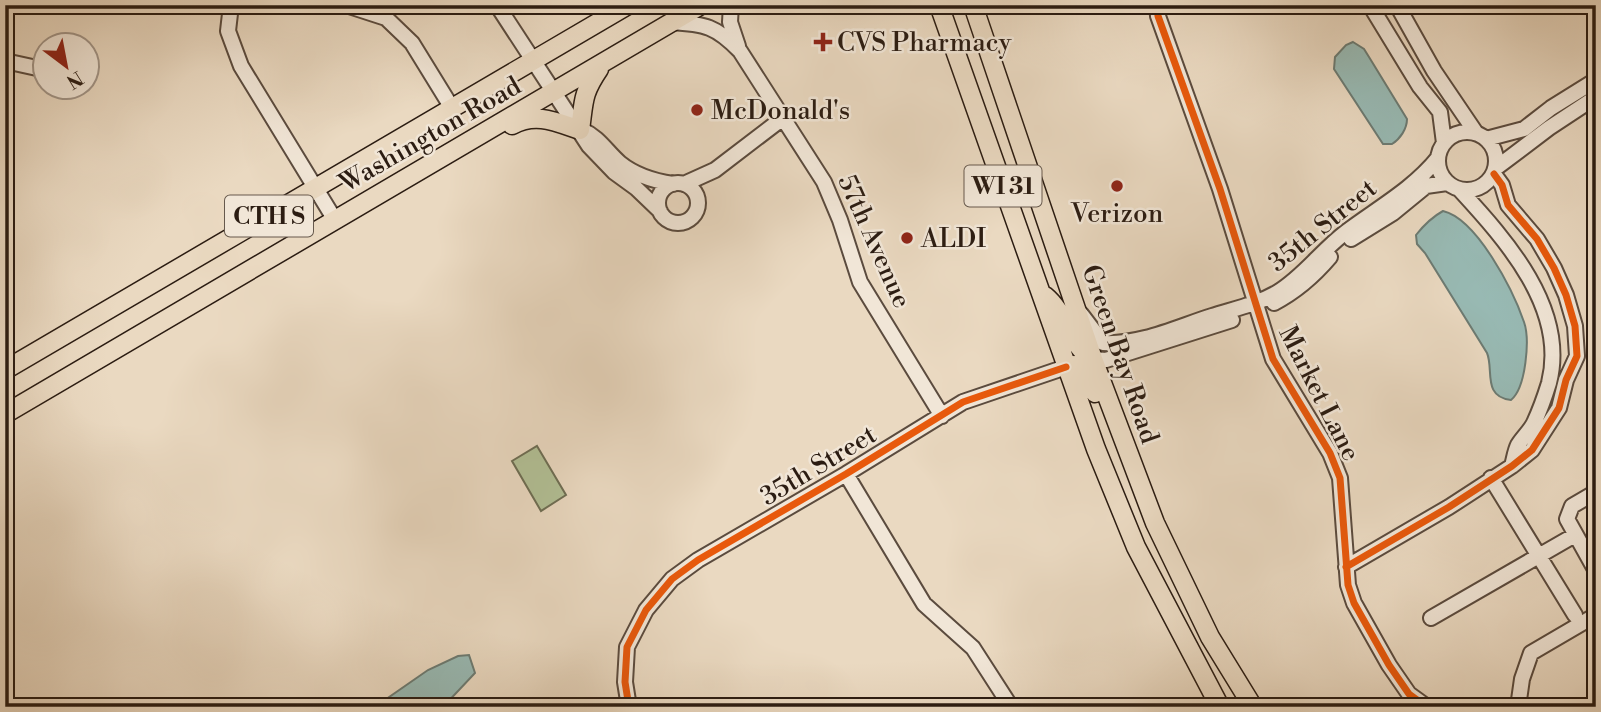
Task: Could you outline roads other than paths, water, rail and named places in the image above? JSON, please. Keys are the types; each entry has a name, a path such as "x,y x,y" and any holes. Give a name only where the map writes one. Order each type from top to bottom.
{"main road":[{"name":"Washington Road","path":"5,370 628,5"},
{"name":"Washington Road","path":"5,414 701,5"},
{"name":"Green Bay Road","path":"939,5 1066,367 1136,547 1220,707"},
{"name":"Green Bay Road","path":"973,5 1093,359 1155,523 1204,625 1252,707"},
{"path":"985,5 986,44"},
{"path":"458,148 487,139 525,119 547,118 580,130 584,96 601,65"},
{"path":"1040,293 1058,308 1078,347 1093,359"},
{"path":"1066,367 1076,365 1082,369 1098,399 1113,415"}],"street":[{"path":"231,5 228,31 241,66 335,220"},
{"path":"346,5 386,18 395,26 412,43 452,108"},
{"path":"497,5 589,146 603,162 660,211"},
{"name":"57th Avenue","path":"731,5 730,22 740,51"},
{"name":"Market Lane","path":"1157,5 1158,16 1220,189 1273,359 1330,453 1340,478 1346,567 1354,603 1368,631 1409,694 1427,707"},
{"path":"1370,5 1420,87 1440,112 1444,144"},
{"path":"1346,567 1449,507 1532,450 1559,408 1566,380 1577,356 1575,326 1566,295 1537,239 1508,205 1495,171 1495,152 1434,71 1397,5"},
{"name":"57th Avenue","path":"671,22 699,24 724,34 740,51 832,197 860,282 942,416"},
{"path":"5,61 32,67"},
{"path":"1512,466 1517,447 1533,426 1549,381 1554,355 1551,332 1543,307 1514,254 1500,233 1441,175 1438,158 1444,144 1458,133 1481,136 1524,129 1551,108 1596,80"},
{"path":"1453,186 1479,188 1495,171 1549,128 1596,97"},
{"path":"715,170 698,201 695,213 686,221 674,222 663,216 658,205 660,194 715,170 783,118"},
{"path":"580,130 592,135 620,163 631,170 654,181 679,184 694,191 698,201"},
{"name":"35th Street","path":"1078,310 1103,343 1118,344 1256,307 1296,278 1343,234 1424,175 1438,158"},
{"name":"35th Street","path":"1093,359 1106,360 1291,295 1309,281 1349,240 1393,213 1426,186 1453,186"},
{"name":"35th Street","path":"629,707 625,682 627,647 646,610 672,579 698,560 963,402 1066,367"},
{"path":"846,474 924,604 973,648 1011,707"},
{"path":"1491,478 1575,615"},
{"path":"1596,492 1572,506 1567,519 1596,571"},
{"path":"1431,618 1575,535"},
{"path":"1517,707 1522,679 1531,653 1596,615"}],"water":[{"path":"1353,42 1364,49 1407,119 1402,133 1392,144 1383,144 1334,69 1335,57 1346,45"},
{"path":"1443,211 1456,217 1481,241 1503,275 1524,322 1527,340 1523,375 1511,400 1496,394 1487,353 1417,244 1416,235"},
{"path":"469,655 475,673 443,707 357,707 379,704 428,670 458,656"}],"place":[{"name":"CVS Pharmacy","path":"823,42"},
{"name":"McDonald's","path":"697,110"},
{"name":"Verizon","path":"1117,186"},
{"name":"ALDI","path":"907,238"}]}
